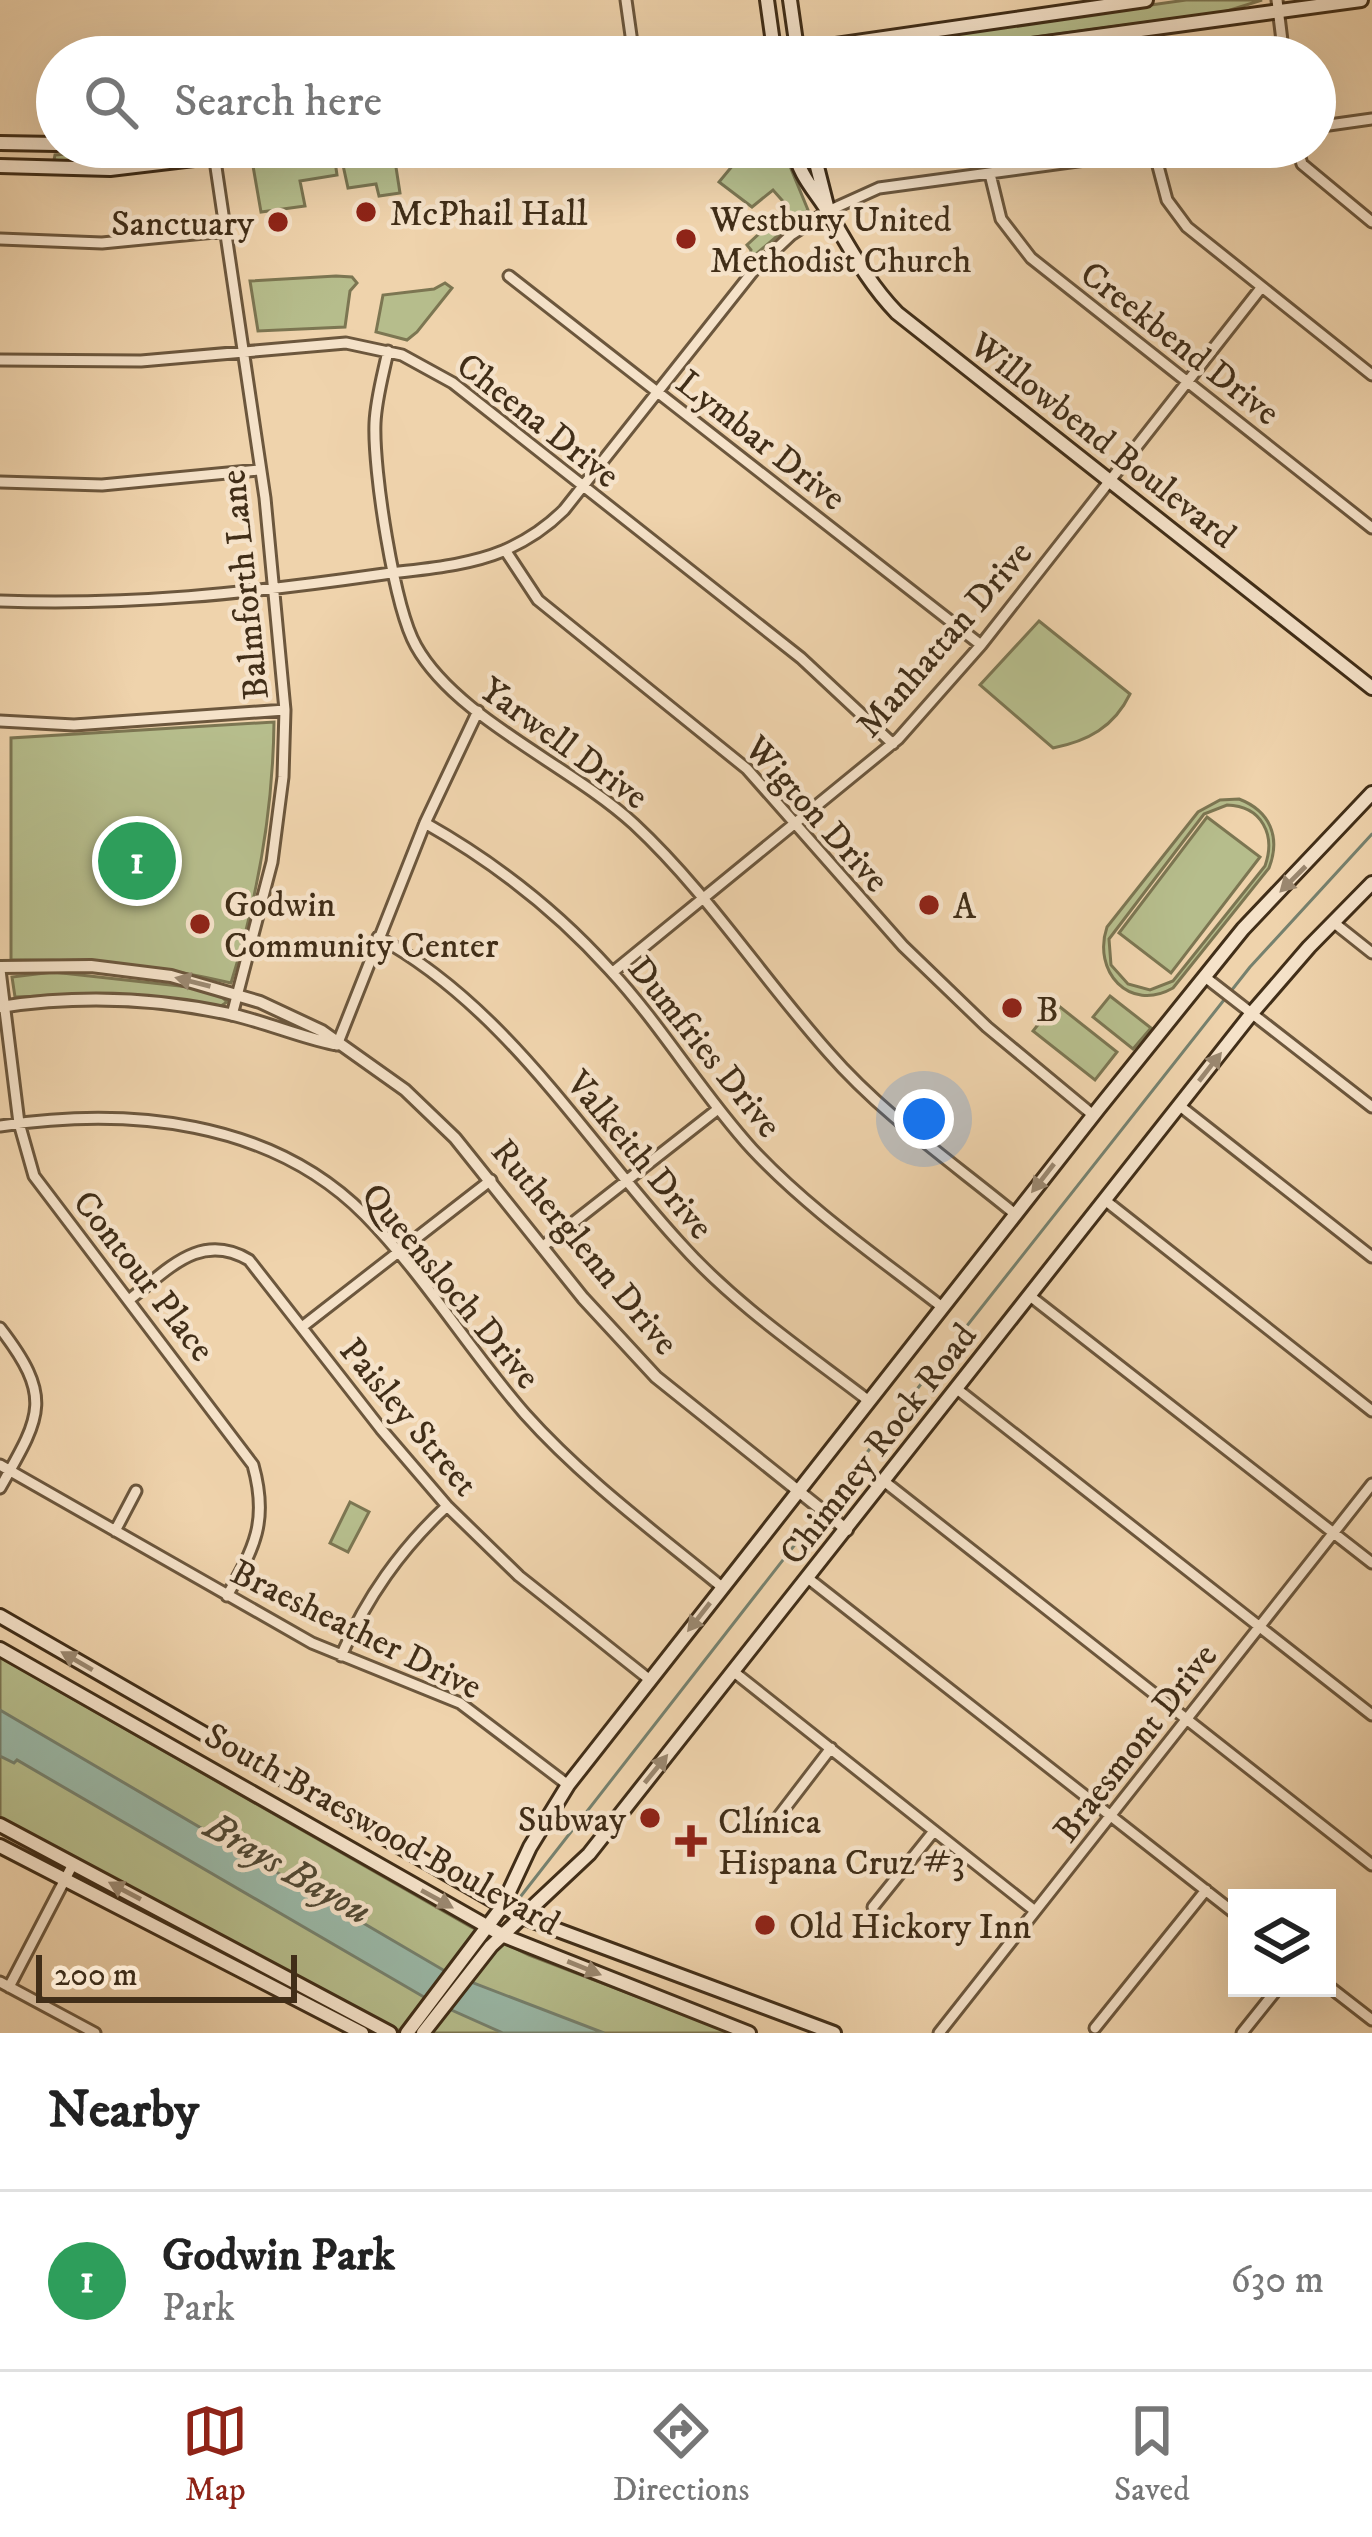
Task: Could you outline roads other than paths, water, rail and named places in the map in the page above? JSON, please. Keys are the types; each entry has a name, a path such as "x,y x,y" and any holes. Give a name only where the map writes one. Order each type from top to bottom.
{"main road":[{"path":"767,0 772,36"},
{"path":"790,0 795,36"},
{"path":"914,36 1146,0"},
{"path":"1081,36 1278,6 1361,0"},
{"path":"0,143 36,144"},
{"path":"0,166 116,168"},
{"name":"Willowbend Boulevard","path":"801,168 811,192 828,211"},
{"name":"Willowbend Boulevard","path":"817,168 828,211 850,253 897,313 1372,688"},
{"name":"Chimney Rock Road","path":"417,2030 485,1942 487,1926 568,1785 1093,1115 1211,982 1243,929 1372,793"},
{"name":"Chimney Rock Road","path":"485,1942 504,1936 590,1855 809,1580 841,1525 885,1482 1180,1106 1246,1008 1372,883"},
{"name":"South Braeswood Boulevard","path":"0,1616 502,1907 834,2033"},
{"name":"South Braeswood Boulevard","path":"0,1649 504,1936 749,2033"},
{"path":"111,1713 124,1688"},
{"path":"283,1812 297,1788"},
{"path":"0,1826 390,2033"},
{"path":"0,1846 362,2033"},
{"path":"220,1960 228,1946"},
{"path":"663,2001 673,1972"}],"street":[{"path":"626,0 631,36"},
{"path":"1278,6 1282,36"},
{"path":"1336,125 1372,119"},
{"name":"Balmforth Lane","path":"215,168 275,590 284,710 283,777 272,862 232,1015"},
{"path":"0,602 140,602 275,590 452,565 506,550 551,522 754,270 791,235 828,211 879,188 1033,168"},
{"path":"1158,168 1177,215 1372,375"},
{"path":"1306,168 1372,222"},
{"name":"Creekbend Drive","path":"990,174 1001,219 1016,243 1372,527"},
{"path":"0,239 102,243 225,231"},
{"name":"Lymbar Drive","path":"509,275 981,645"},
{"name":"Manhattan Drive","path":"613,972 893,744 981,645 1261,288"},
{"name":"Cheena Drive","path":"0,359 140,361 346,343 423,364 801,658 893,744"},
{"name":"Yarwell Drive","path":"388,351 375,426 400,609 424,661 440,681 478,711 609,802 706,898 845,1071 1015,1214"},
{"path":"0,482 102,484 259,470"},
{"name":"Wigton Drive","path":"506,550 526,585 549,611 733,757 945,988 1093,1115"},
{"path":"0,721 94,724 284,710"},
{"path":"337,1045 424,823 478,711"},
{"name":"Dumfries Drive","path":"424,823 515,881 613,972 718,1109 790,1186 942,1307"},
{"path":"1333,922 1372,953"},
{"name":"Valkeith Drive","path":"378,937 432,970 512,1041 713,1278 869,1401"},
{"name":"Rutherglenn Drive","path":"0,969 112,968 170,976 238,995 322,1031 405,1090 455,1138 610,1330 646,1367 841,1525"},
{"name":"Contour Place","path":"0,969 19,1123 34,1176 253,1466 261,1507 259,1529 227,1596"},
{"path":"1211,982 1372,1107"},
{"name":"Rutherglenn Drive","path":"2,1006 135,1000 232,1015 337,1045"},
{"path":"1180,1106 1372,1257"},
{"path":"542,1246 718,1109"},
{"name":"Queensloch Drive","path":"0,1126 104,1117 182,1123 268,1149 317,1176 343,1195 399,1252 500,1386 542,1432 723,1588"},
{"path":"302,1327 491,1180"},
{"path":"1106,1201 1372,1411"},
{"name":"Paisley Street","path":"130,1299 199,1250 225,1249 249,1260 447,1507 519,1576 650,1680"},
{"path":"1030,1296 1372,1563"},
{"path":"0,1328 29,1368 37,1403 33,1427 5,1468 0,1488"},
{"path":"957,1389 1372,1715"},
{"name":"Braesheather Drive","path":"5,1468 227,1596 341,1655 460,1703 568,1785"},
{"path":"885,1482 1372,1865"},
{"name":"Braesmont Drive","path":"939,2033 1372,1484"},
{"path":"115,1531 136,1490"},
{"path":"341,1655 383,1576 447,1507"},
{"path":"809,1580 1228,1908"},
{"path":"734,1672 1035,1911"},
{"path":"772,1826 830,1748"},
{"path":"873,1907 934,1831"},
{"path":"73,1864 4,1984 95,2033"},
{"path":"1095,2028 1206,1890"},
{"path":"1336,1992 1372,2020"},
{"path":"1242,2033 1271,1997"}],"waterway":[{"path":"824,1507 1250,967 1372,834"},
{"path":"521,1896 818,1515"}],"place":[{"name":"McPhail Hall","path":"366,212"},
{"name":"Sanctuary","path":"278,222"},
{"name":"Westbury United Methodist Church","path":"686,239"},
{"name":"Godwin Park","path":"137,861"},
{"name":"A","path":"929,905"},
{"name":"Godwin Community Center","path":"200,924"},
{"name":"B","path":"1012,1008"},
{"name":"Subway","path":"650,1818"},
{"name":"Clínica Hispana Cruz #3","path":"691,1841"},
{"name":"Old Hickory Inn","path":"765,1925"}],"water label":[{"name":"Brays Bayou","path":"289,1867"}]}
